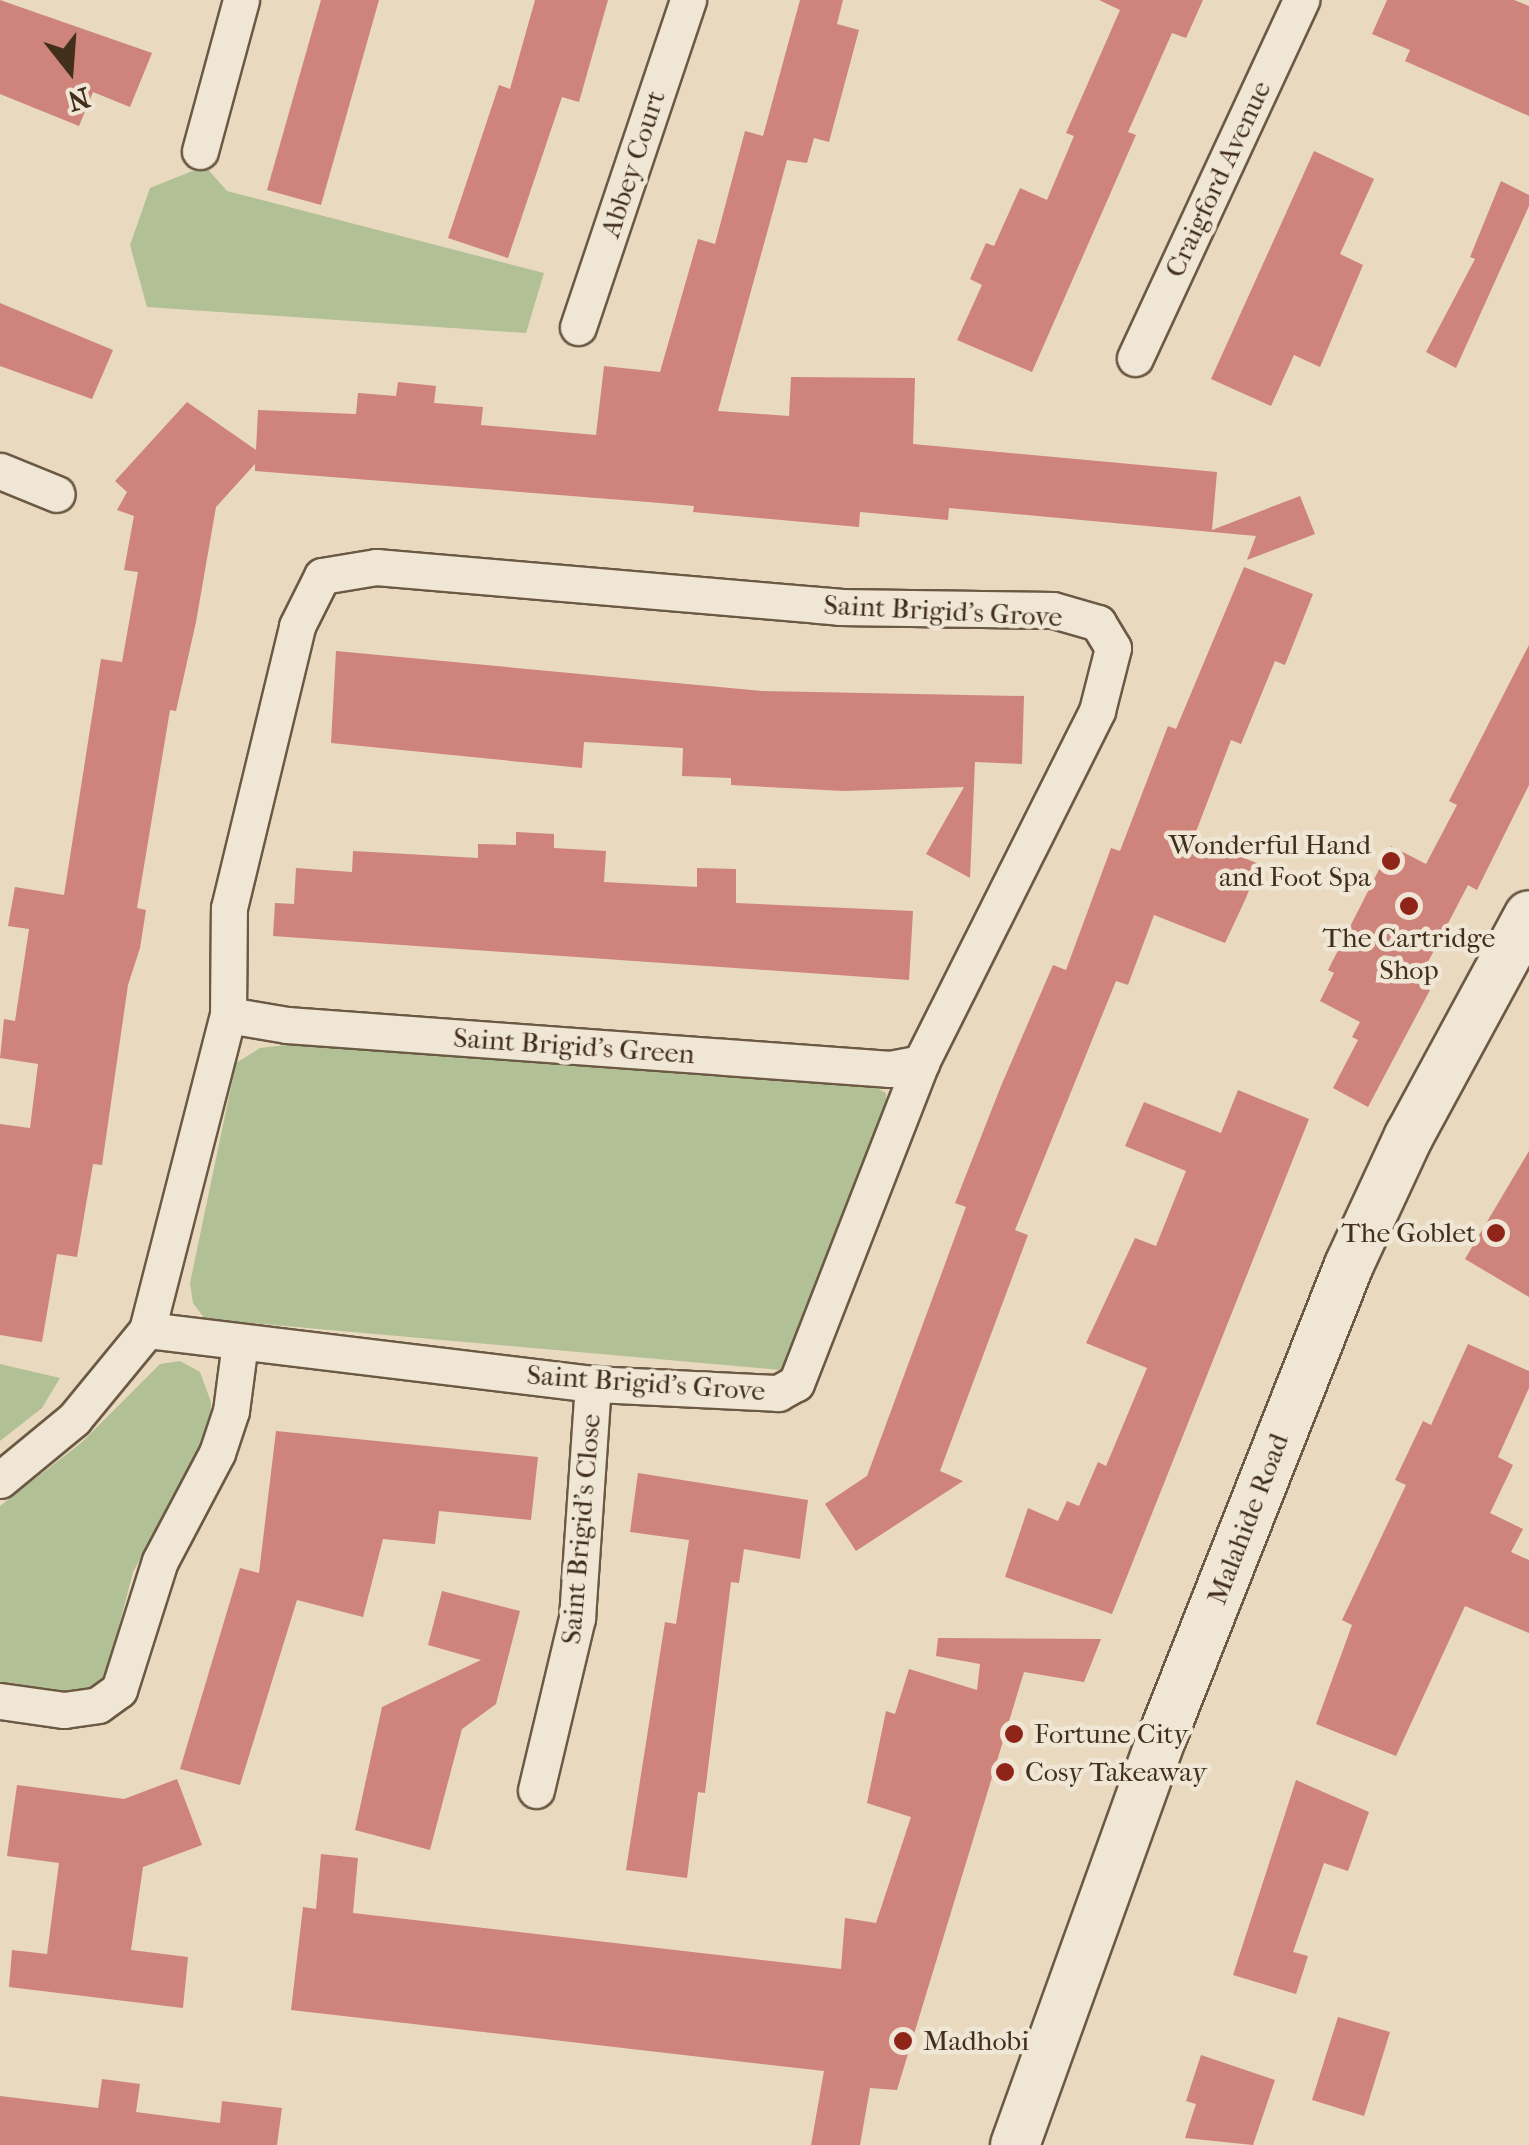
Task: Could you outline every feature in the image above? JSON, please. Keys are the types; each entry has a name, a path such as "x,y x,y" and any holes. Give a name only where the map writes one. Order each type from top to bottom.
{"main road":[{"name":"Malahide Road","path":"1015,2145 1163,1735 1349,1265 1409,1136 1529,914"}],"street":[{"path":"200,151 240,0"},
{"name":"Abbey Court","path":"578,328 688,0"},
{"name":"Craigford Avenue","path":"1135,358 1301,0"},
{"path":"0,471 56,494"},
{"name":"Saint Brigid's Grove","path":"0,1480 74,1419 147,1330 228,1015 230,908 297,626 322,576 376,567 839,607 1054,610 1098,623 1113,648 1097,712 921,1064 796,1383 778,1393 593,1384 147,1330"},
{"name":"Saint Brigid's Green","path":"228,1015 287,1025 890,1069 921,1064"},
{"path":"0,1702 64,1710 98,1706 119,1690 160,1561 218,1454 231,1411 240,1343"},
{"name":"Saint Brigid's Close","path":"536,1790 577,1618 593,1384"}],"green space":[{"path":"205,166 227,191 544,273 526,333 147,307 130,245 150,188"},
{"path":"296,1044 863,1081 886,1093 886,1117 781,1370 205,1319 193,1303 190,1283 236,1063 260,1048"},
{"path":"180,1361 200,1372 211,1402 210,1431 133,1572 105,1680 82,1693 0,1682 0,1506 81,1443 160,1364"},
{"path":"0,1364 60,1378 42,1408 0,1441"}],"building":[{"path":"0,0 152,53 130,107 93,92 79,126 0,94"},
{"path":"321,0 379,0 321,205 267,190"},
{"path":"535,0 608,0 579,102 562,97 508,258 448,238 499,85 510,89"},
{"path":"800,0 843,0 837,24 859,30 829,142 814,138 807,163 787,160 718,411 789,416 791,377 915,378 913,444 1217,472 1212,530 1300,496 1315,534 1247,560 1256,536 949,508 948,520 860,512 859,527 693,512 694,506 255,471 255,464 216,507 176,711 170,710 137,908 146,910 140,948 128,985 102,1165 93,1164 77,1257 57,1254 42,1342 0,1335 0,1124 30,1128 38,1064 0,1058 4,1019 15,1021 29,929 8,926 15,887 64,895 101,659 122,662 138,572 124,570 134,516 117,510 127,492 115,481 187,402 256,450 258,410 356,414 358,393 396,396 398,382 436,386 434,403 483,407 481,425 596,435 604,366 660,372 698,239 715,244 745,131 763,136"},
{"path":"1099,0 1203,0 1186,38 1172,33 1128,132 1136,135 1032,372 957,340 982,285 970,279 986,243 994,246 1020,188 1047,200 1074,136 1066,133 1120,10"},
{"path":"1387,0 1514,0 1529,6 1529,116 1405,61 1410,50 1372,34"},
{"path":"1314,151 1374,179 1340,254 1363,265 1320,367 1294,355 1271,406 1211,379"},
{"path":"1501,181 1529,195 1529,206 1456,368 1426,352 1475,259 1470,257"},
{"path":"0,303 113,350 92,399 0,366"},
{"path":"1244,567 1313,594 1285,665 1275,661 1241,744 1231,740 1194,837 1259,864 1246,898 1225,943 1154,915 1128,985 1116,981 1015,1230 1028,1235 940,1471 963,1481 856,1551 825,1504 867,1476 966,1207 955,1203 1001,1086 1053,965 1066,970 1111,848 1120,851 1168,726 1176,729"},
{"path":"1529,645 1529,785 1477,890 1468,885 1417,983 1430,990 1368,1107 1333,1088 1358,1040 1352,1037 1360,1022 1320,1001 1334,973 1328,970 1391,846 1426,864 1457,805 1449,801"},
{"path":"336,651 762,691 1024,696 1022,764 975,762 970,878 926,854 964,787 844,791 731,785 731,778 682,776 683,748 584,742 582,768 331,743"},
{"path":"516,832 554,834 554,848 606,851 604,882 697,887 697,868 736,869 736,903 913,911 909,980 273,936 275,903 294,904 296,868 352,872 353,851 478,858 478,844 516,845"},
{"path":"1238,1090 1309,1119 1112,1614 1005,1577 1028,1508 1058,1521 1067,1501 1079,1506 1098,1462 1106,1466 1147,1368 1086,1343 1135,1238 1156,1246 1186,1171 1125,1146 1144,1102 1221,1133"},
{"path":"1529,1151 1529,1297 1465,1259"},
{"path":"1468,1344 1529,1371 1529,1388 1498,1457 1513,1465 1490,1513 1523,1529 1511,1552 1529,1560 1529,1633 1465,1606 1396,1756 1316,1724 1352,1625 1342,1620 1406,1485 1395,1480 1423,1421 1431,1425"},
{"path":"276,1431 538,1457 531,1520 439,1511 435,1544 383,1539 363,1617 297,1600 240,1785 180,1769 240,1568 259,1573"},
{"path":"638,1473 808,1500 800,1559 744,1549 739,1583 731,1582 705,1793 698,1792 687,1878 626,1870 665,1622 676,1624 689,1540 630,1532"},
{"path":"442,1591 520,1611 496,1704 462,1729 430,1850 355,1830 382,1707 481,1660 428,1645"},
{"path":"938,1638 1101,1639 1084,1682 1024,1672 897,2090 870,2088 860,2145 811,2145 824,2071 291,2010 303,1907 316,1909 321,1854 358,1858 353,1913 841,1969 845,1918 876,1923 911,1817 867,1803 886,1711 895,1714 909,1669 977,1690 980,1664 936,1656"},
{"path":"177,1779 202,1845 143,1867 131,1950 188,1957 183,2008 9,1987 12,1950 47,1954 59,1863 7,1856 17,1785 124,1799"},
{"path":"1296,1780 1369,1812 1348,1871 1324,1863 1293,1952 1308,1956 1296,1994 1233,1975"},
{"path":"1338,2017 1390,2032 1364,2116 1312,2100"},
{"path":"1201,2055 1275,2080 1253,2145 1185,2138 1196,2104 1186,2101"},
{"path":"102,2079 140,2084 136,2112 220,2123 222,2101 282,2108 277,2145 0,2145 0,2096 98,2108"}],"place":[{"name":"Wonderful Hand and Foot Spa","path":"1391,861"},
{"name":"The Cartridge Shop","path":"1409,906"},
{"name":"The Goblet","path":"1496,1233"},
{"name":"Fortune City","path":"1014,1734"},
{"name":"Cosy Takeaway","path":"1005,1772"},
{"name":"Madhobi","path":"903,2041"}]}
